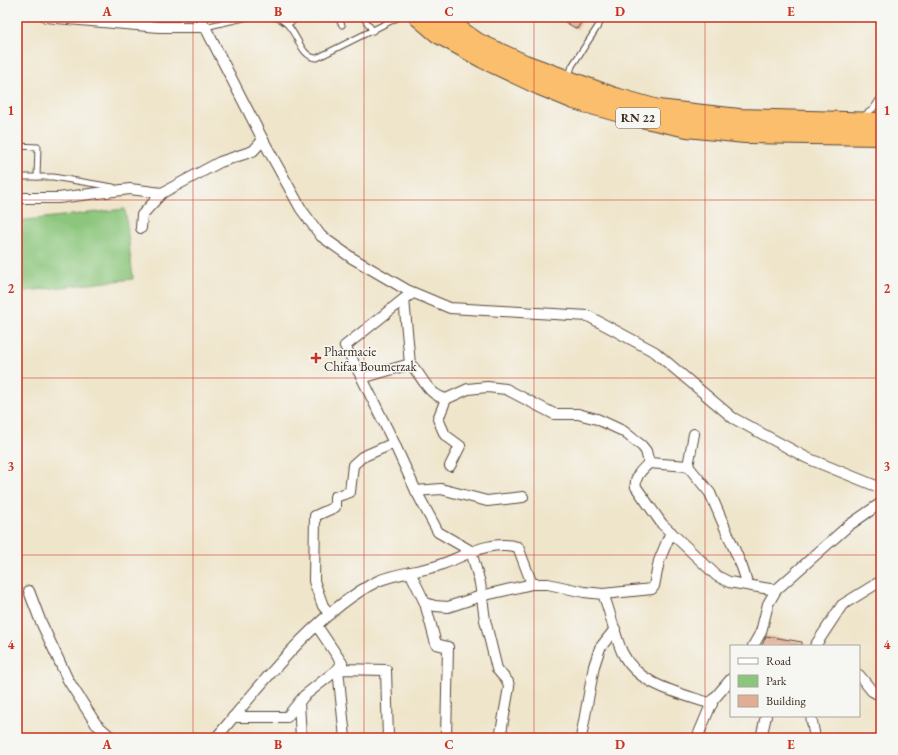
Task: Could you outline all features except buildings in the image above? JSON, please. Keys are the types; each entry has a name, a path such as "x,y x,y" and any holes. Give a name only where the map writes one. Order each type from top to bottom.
{"highway":[{"name":"RN 22","path":"418,17 438,34 484,59 540,86 574,100 627,115 687,128 745,134 881,136"},
{"name":"RN 22","path":"441,17 477,42 525,64 567,81 658,109 739,118 881,122"}],"street":[{"path":"46,17 159,27 205,27"},
{"path":"200,17 262,140 301,209 321,236 352,258 413,293 450,308 588,316 655,352 733,418 807,458 881,488"},
{"path":"141,228 142,215 162,193 220,162 253,151 262,140"},
{"path":"17,198 58,198 130,189 162,193"},
{"path":"413,293 345,346 394,443 416,491 438,532 471,551 480,583 485,620 497,669 508,682 509,687 500,738"},
{"path":"404,299 410,364 417,371 423,383 437,397 446,399 468,389 487,387 506,389 554,414 578,414 597,419 623,431 642,446 646,451 649,463"},
{"path":"362,378 410,364"},
{"path":"446,399 438,419 445,435 460,446 450,466"},
{"path":"688,466 694,434"},
{"path":"330,614 323,606 314,581 315,516 335,507 335,496 350,492 353,465 362,457 394,443"},
{"path":"649,463 688,466 710,493 742,567 748,586"},
{"path":"649,463 637,478 636,487 662,524 717,576 729,582 776,590"},
{"path":"416,491 441,489 487,501 523,497"},
{"path":"754,645 761,632 768,604 776,590 848,526 881,503"},
{"path":"425,603 435,606 448,607 481,596 532,584 548,584 584,592 603,594 652,589 654,586 659,561 671,532"},
{"path":"216,738 296,645 340,606 379,581 437,566 471,551 506,544 518,547 532,584"},
{"path":"410,572 425,603 436,644 448,647 446,738"},
{"path":"816,645 842,605 881,581"},
{"path":"29,591 40,620 68,680 96,724 112,738"},
{"path":"603,594 622,653 632,666 647,681 712,704"},
{"path":"233,717 287,717 304,696 338,669 342,663 317,626"},
{"path":"581,738 594,666 600,648 615,629"},
{"path":"338,669 345,738"},
{"path":"338,669 386,670 388,738"},
{"path":"860,676 872,691 881,696"},
{"path":"697,738 712,704 730,680"},
{"path":"299,702 301,738"},
{"path":"761,738 766,717"},
{"path":"811,717 815,738"}],"lane":[{"path":"205,27 248,17"},
{"path":"274,17 288,24 306,53 313,58 322,57 399,17"},
{"path":"288,24 299,17"},
{"path":"337,17 342,25"},
{"path":"363,17 373,31"},
{"path":"567,81 572,66 604,17"},
{"path":"849,122 873,109 881,97"},
{"path":"17,146 38,147 38,177"},
{"path":"17,177 53,177 93,185 130,189"}],"green space":[{"path":"125,209 133,279 17,292 17,221"}],"place":[{"name":"Pharmacie Chifaa Boumerzak","path":"316,358"}]}
